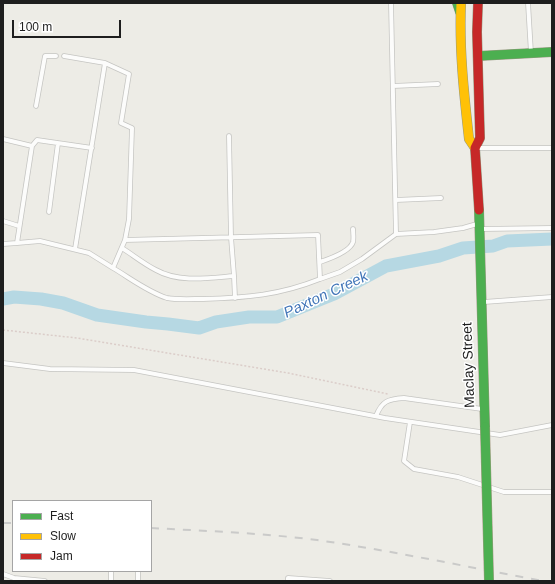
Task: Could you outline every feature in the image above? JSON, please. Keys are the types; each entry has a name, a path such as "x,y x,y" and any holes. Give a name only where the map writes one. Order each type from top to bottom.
{"main road":[{"name":"Maclay Street","path":"478,3 480,138 475,148 479,194 489,581"},
{"name":"Maclay Street","path":"459,6 461,65 468,139 475,148"},
{"path":"478,56 552,52"}],"lane":[{"path":"391,3 396,234"},
{"path":"528,3 531,53"},
{"path":"36,106 45,56 56,56"},
{"path":"64,56 105,63 129,74 121,122 132,128 129,219 125,240 113,268"},
{"path":"75,250 105,63"},
{"path":"393,86 438,84"},
{"path":"229,136 231,237 235,298"},
{"path":"3,139 32,146"},
{"path":"17,243 32,146 37,140 92,148"},
{"path":"49,212 58,143"},
{"path":"475,148 552,148"},
{"path":"396,200 441,198"},
{"path":"3,221 19,226"},
{"path":"3,244 40,241 89,253 150,290 168,298 235,298 277,293 301,287 340,272 362,259 396,234 434,232 479,227 552,228"},
{"path":"320,262 339,255 350,246 353,242 353,229"},
{"path":"125,240 318,235 320,279"},
{"path":"122,248 157,271 174,277 198,279 234,276"},
{"path":"482,302 552,297"},
{"path":"3,363 50,369 134,370 376,416 500,435 552,425"},
{"path":"376,416 381,405 392,399 404,398 485,410"},
{"path":"410,422 404,461 414,469 458,478 504,492 552,492"},
{"path":"3,574 14,578 45,581"},
{"path":"288,581 288,578 330,581"}],"path":[{"path":"3,330 77,338 288,372 389,394"}],"waterway":[{"name":"Paxton Creek","path":"3,299 14,297 41,299 63,303 97,315 199,328 216,322 249,317 277,317 334,294 386,266 439,256 463,248 493,246 507,241 552,239"}],"railway":[{"path":"3,523 12,523"},
{"path":"152,528 255,534 317,540 402,554 543,581"}],"traffic: fast":[{"path":"457,3 460,12"},
{"path":"478,56 552,52"},
{"path":"479,210 485,427"},
{"path":"485,427 489,581"}],"traffic: slow":[{"path":"461,3 461,54 465,105 469,139 475,148"}],"traffic: jam":[{"path":"478,3 477,32 480,138 475,148 479,210"}]}
